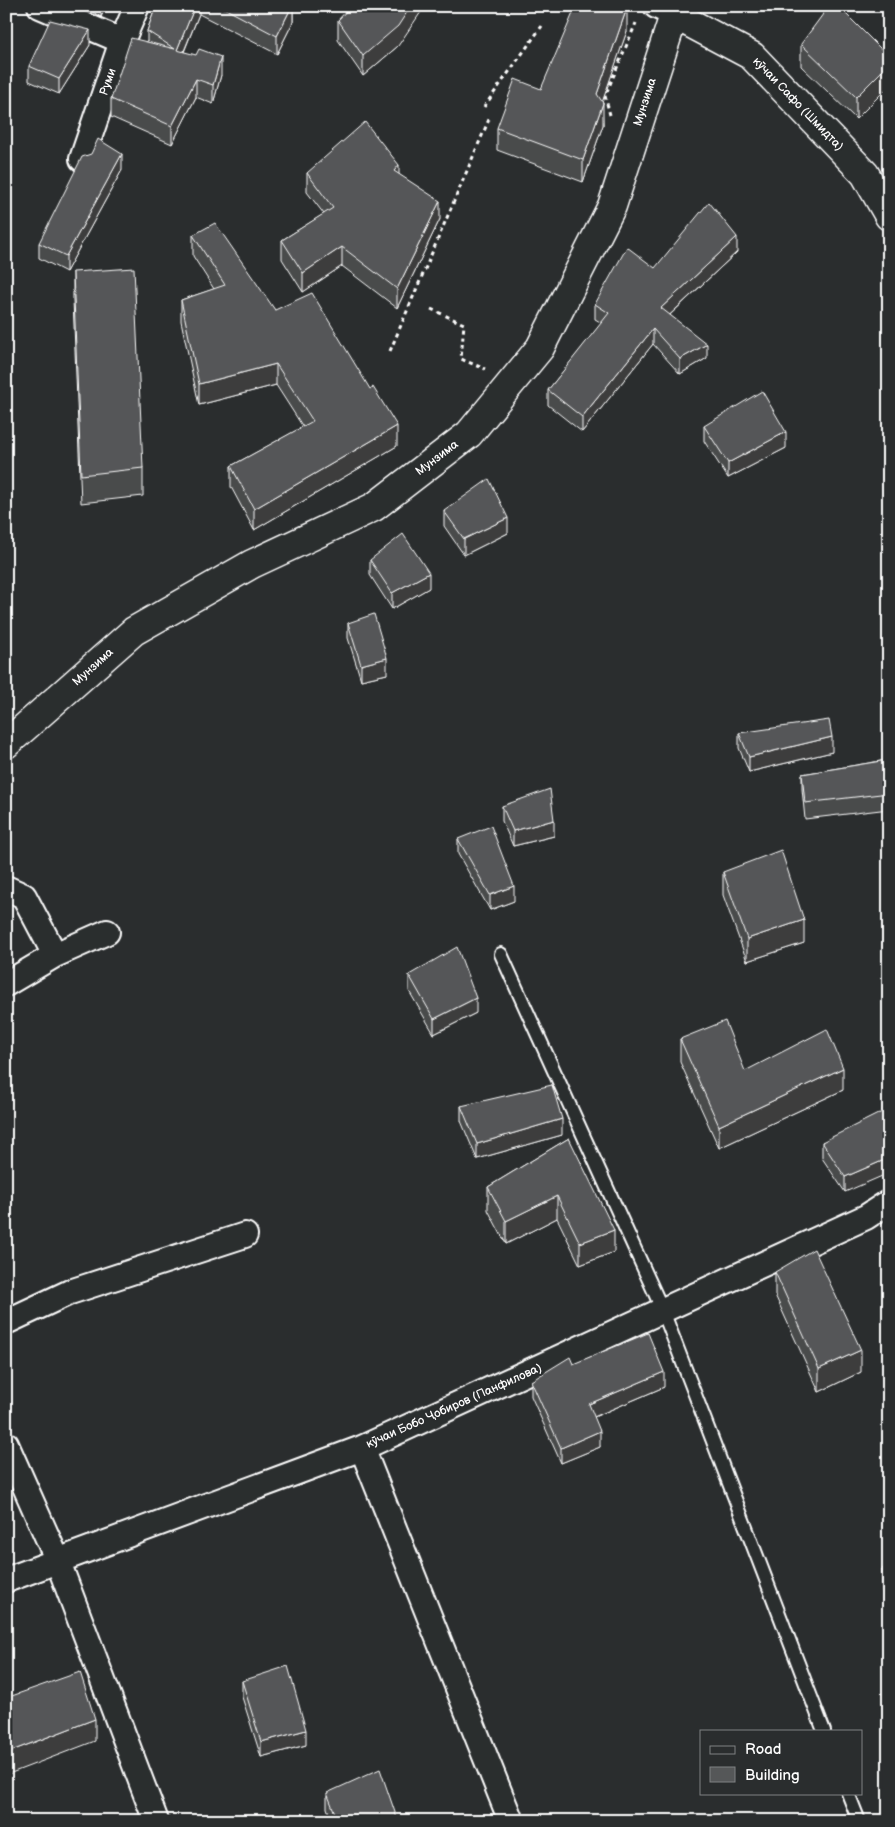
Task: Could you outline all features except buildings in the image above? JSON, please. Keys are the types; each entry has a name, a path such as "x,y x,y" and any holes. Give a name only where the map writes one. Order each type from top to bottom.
{"street":[{"path":"40,6 122,42"},
{"name":"Руми","path":"82,159 122,42 137,6"},
{"name":"кӯчаи Сафо (Шмидта)","path":"669,9 752,56 865,174 889,216"},
{"name":"Мунзима","path":"6,744 134,632 252,564 374,507 469,434 540,348 612,206 669,9"},
{"path":"6,888 24,896 55,955"},
{"path":"6,984 55,955 107,932"},
{"name":"кӯчаи Бобо Ҷобиров (Панфилова)","path":"6,1580 362,1448 866,1217 889,1202"},
{"path":"6,1322 70,1292 245,1235"},
{"path":"6,1444 57,1560 156,1821"},
{"path":"362,1448 511,1821"}],"lane":[{"path":"502,954 663,1311 824,1730"},
{"path":"848,1794 859,1821"}],"path":[{"path":"611,122 605,96 625,53 637,21"},
{"path":"484,107 542,26"},
{"path":"390,352 490,117"},
{"path":"431,309 464,324 460,359 490,371"}]}
